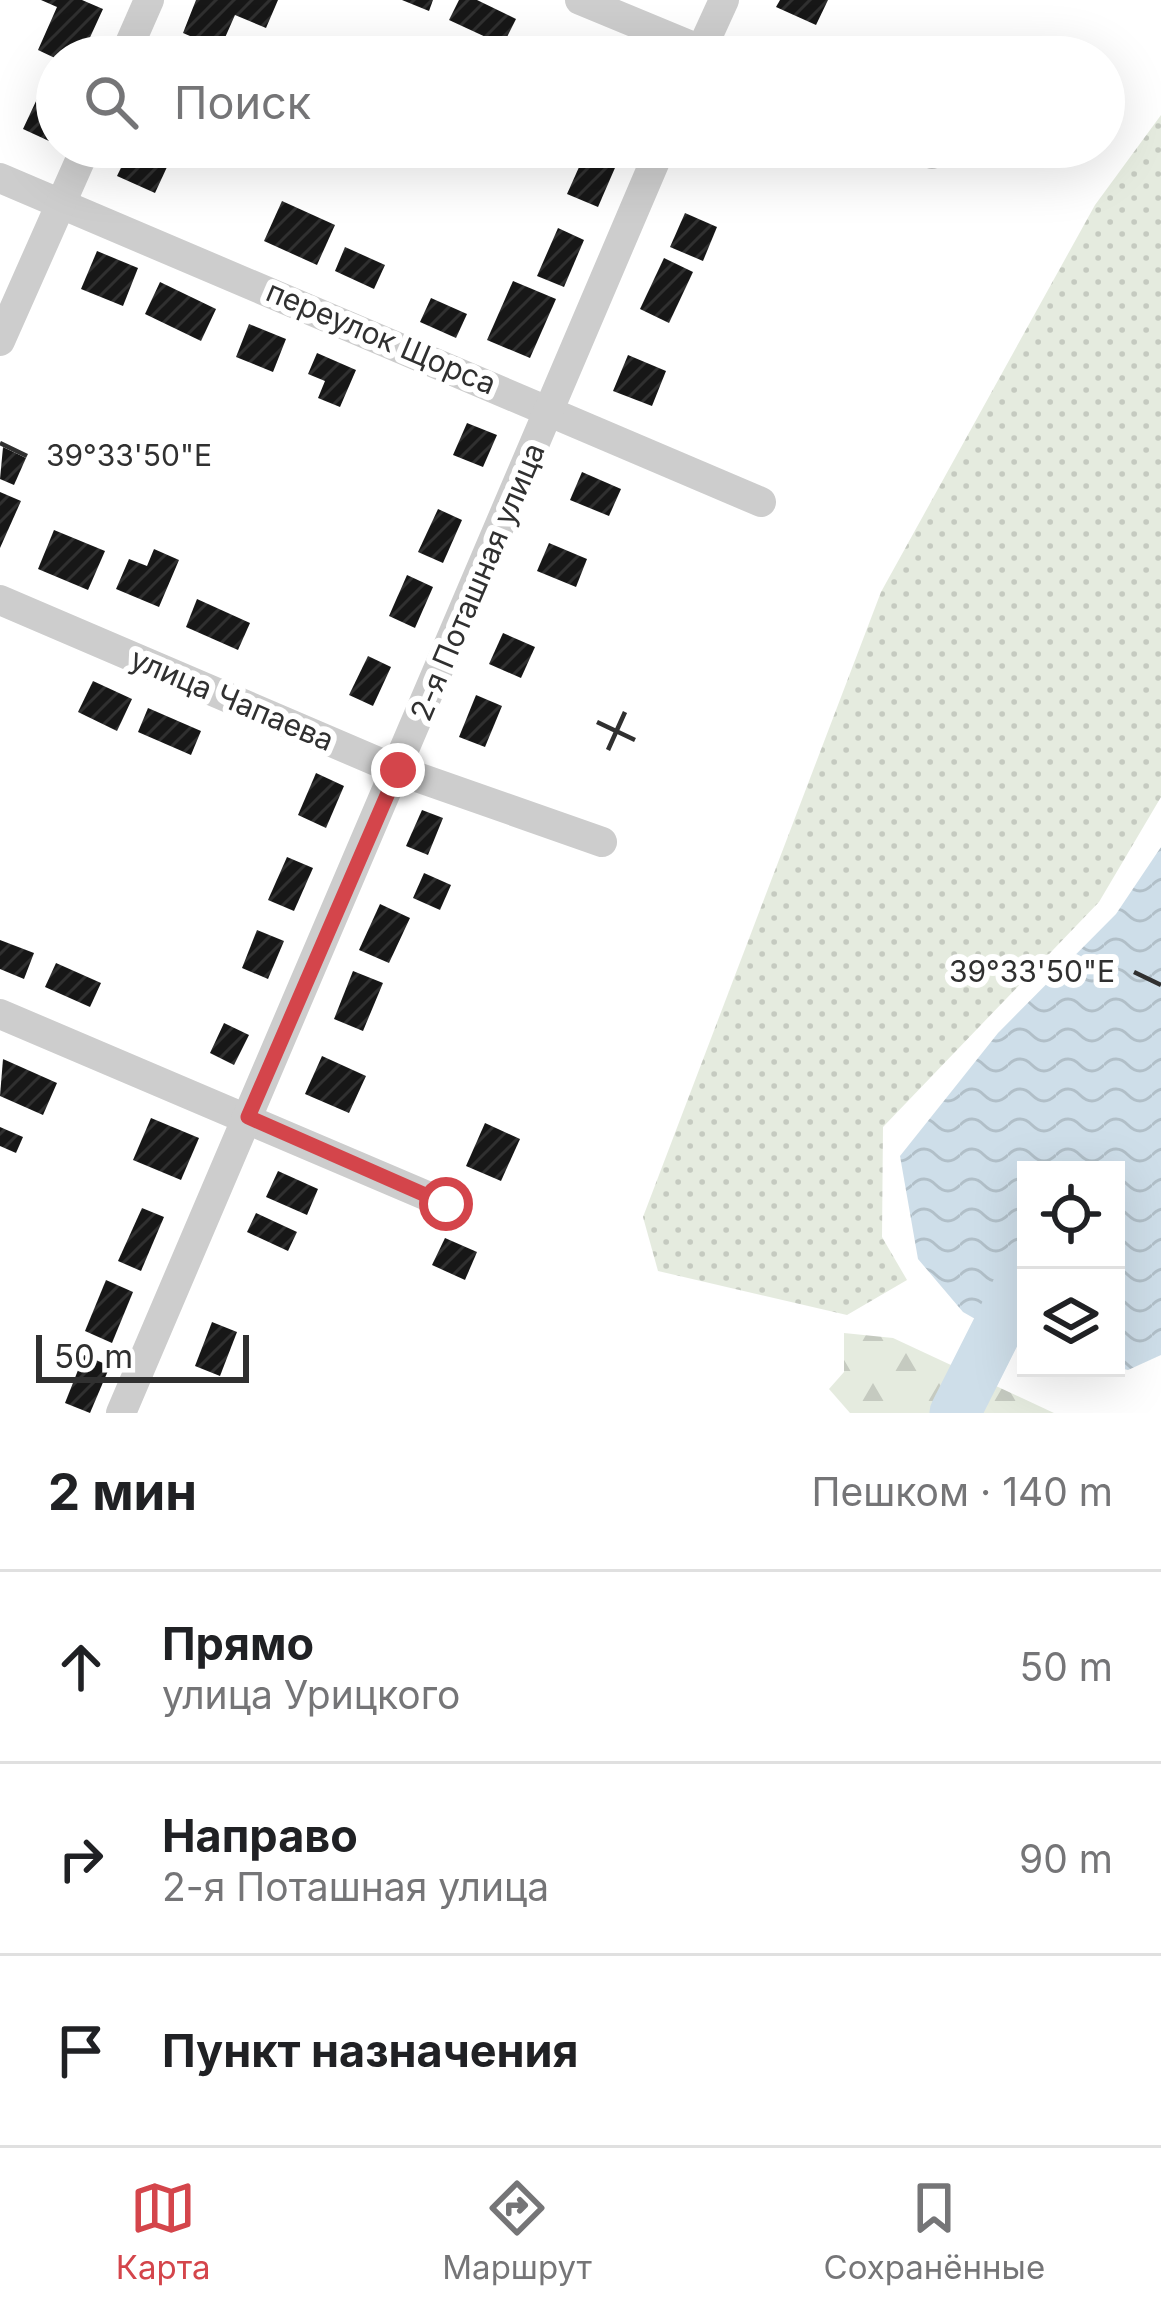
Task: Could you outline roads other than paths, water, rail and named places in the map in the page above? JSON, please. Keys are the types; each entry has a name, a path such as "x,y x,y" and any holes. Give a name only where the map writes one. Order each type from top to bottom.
{"street":[{"path":"133,36 149,0"},
{"path":"580,0 664,36"},
{"path":"712,36 724,0"},
{"path":"0,341 77,168"},
{"name":"2-я Поташная улица","path":"121,1413 652,168"},
{"name":"переулок Щорса","path":"0,178 761,502"},
{"name":"улица Чапаева","path":"0,600 398,770 602,842"},
{"path":"0,1014 446,1204"}],"water":[{"path":"1161,847 1161,1355 1128,1370 1125,1161 1017,1161 1017,1343 963,1312 918,1259 900,1156 998,1033 1116,914"}],"waterway":[{"path":"955,1413 1017,1290"}]}
